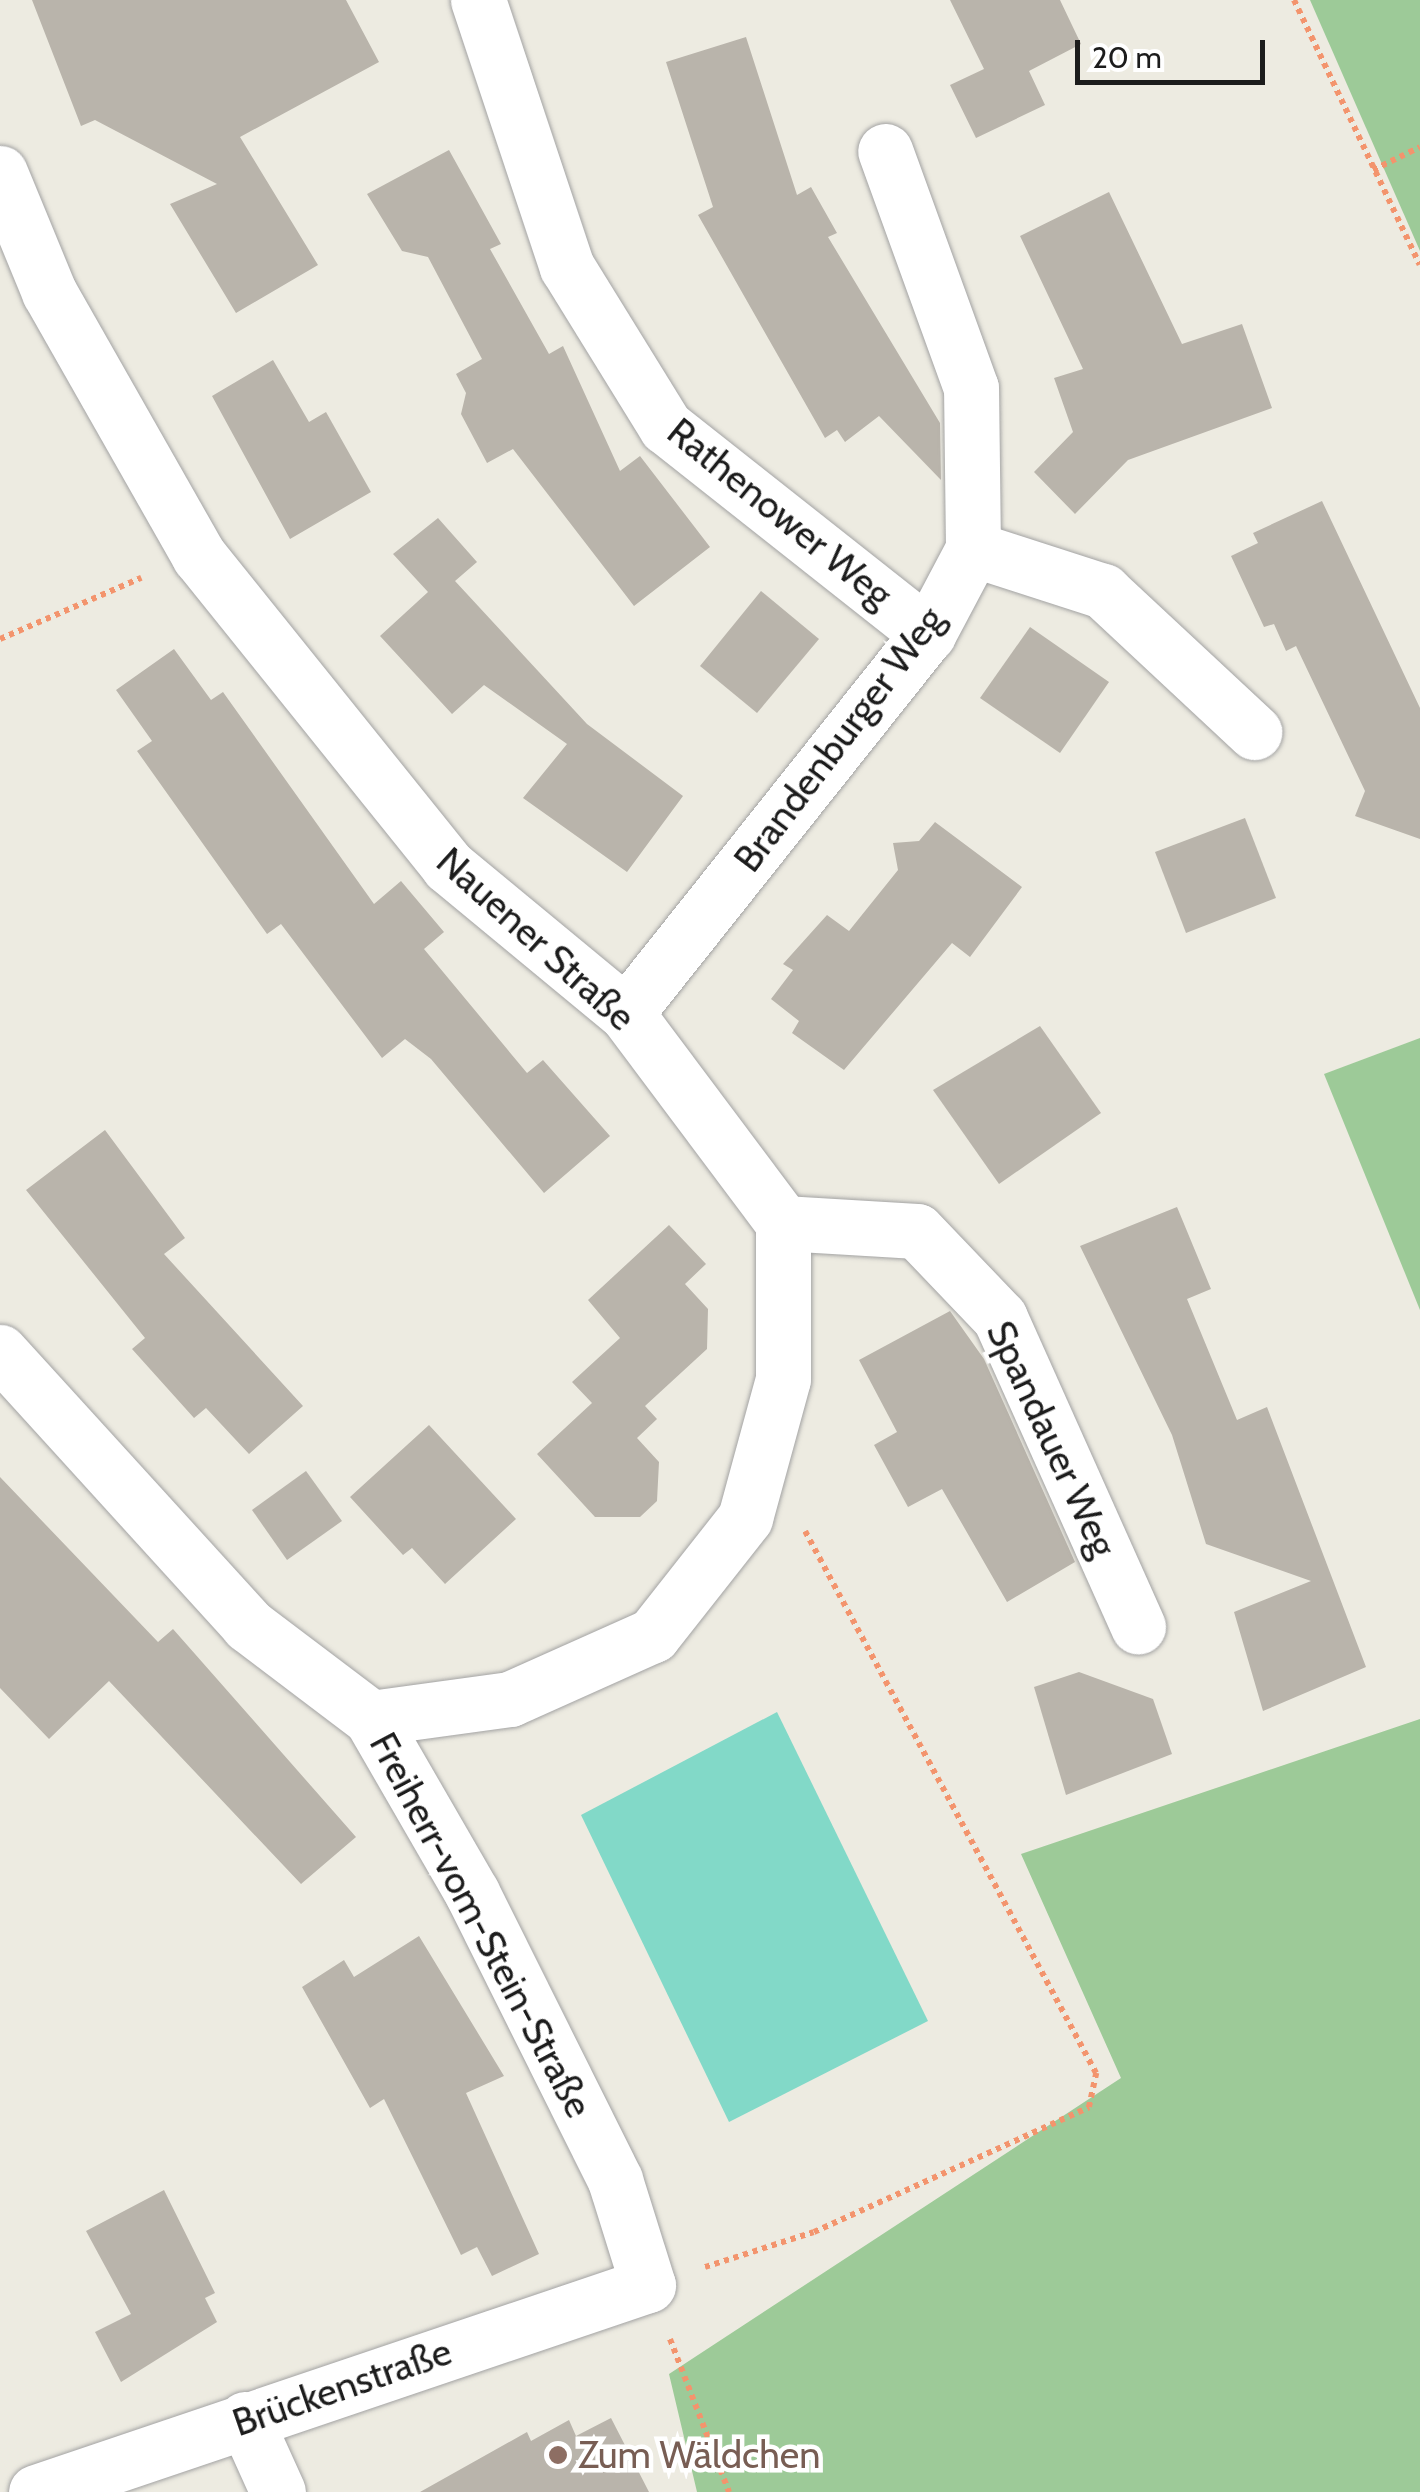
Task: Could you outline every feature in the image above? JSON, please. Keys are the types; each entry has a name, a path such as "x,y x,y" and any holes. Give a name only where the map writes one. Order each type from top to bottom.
{"street":[{"name":"Rathenower Weg","path":"478,0 567,267 666,427 928,634"},
{"name":"Brandenburger Weg","path":"626,1013 928,634 973,549 971,388 884,150"},
{"name":"Nauener Straße","path":"0,173 49,292 199,556 448,866 626,1013 783,1222"},
{"path":"973,549 1103,591 1254,732"},
{"path":"371,1718 510,1699 653,1634 745,1518 783,1379 783,1222"},
{"name":"Spandauer Weg","path":"783,1222 917,1230 1000,1318 1138,1627"},
{"name":"Freiherr-vom-Stein-Straße","path":"0,1352 248,1625 371,1718 472,1893 615,2180 648,2285"},
{"name":"Brückenstraße","path":"36,2492 648,2285"},
{"path":"246,2419 278,2492"}],"path":[{"path":"1294,0 1420,265"},
{"path":"1373,170 1420,147"},
{"path":"0,639 199,556"},
{"path":"729,2492 648,2285 814,2232 1090,2107 1096,2073 812,1538 756,1480"}],"green space":[{"path":"1310,0 1420,0 1420,251"},
{"path":"1420,1038 1420,1310 1324,1074"},
{"path":"1420,1719 1420,2492 697,2492 669,2374 1121,2078 1021,1854"}],"shaded area":[{"path":"777,1712 928,2021 729,2122 581,1815"}],"building":[{"path":"32,0 346,0 379,62 240,137 318,265 236,313 170,204 217,184 95,120 81,126"},
{"path":"950,0 1060,0 1081,44 1029,71 1045,105 976,138 950,85 984,69"},
{"path":"746,37 797,195 811,187 837,233 828,237 940,423 941,480 879,416 845,442 837,430 825,438 698,215 713,207 666,62"},
{"path":"449,150 501,244 490,249 549,354 563,346 620,471 640,456 710,547 634,606 513,449 487,463 461,414 466,393 456,374 482,359 428,257 402,251 367,194"},
{"path":"1109,192 1182,344 1242,324 1272,408 1128,460 1075,514 1034,472 1073,432 1054,378 1083,369 1020,236"},
{"path":"273,360 309,422 326,412 371,492 290,539 212,396"},
{"path":"1322,501 1420,708 1420,839 1355,816 1365,791 1296,646 1286,651 1274,624 1264,627 1231,556 1258,543 1253,533"},
{"path":"438,518 477,562 455,581 587,724 683,796 627,872 523,798 567,744 484,685 452,714 380,636 428,592 393,554"},
{"path":"761,591 819,639 757,713 700,666"},
{"path":"1030,627 1109,682 1060,753 980,698"},
{"path":"174,649 211,700 223,692 374,904 401,881 444,932 424,949 527,1073 543,1060 610,1136 544,1193 431,1059 405,1039 382,1058 281,924 267,934 137,751 152,741 116,690"},
{"path":"1245,818 1276,898 1186,933 1155,852"},
{"path":"935,822 1022,887 970,957 952,943 844,1070 792,1033 799,1021 771,999 793,970 783,964 827,915 849,931 898,870 893,843 919,841"},
{"path":"1040,1026 1101,1113 999,1184 933,1090"},
{"path":"105,1130 185,1238 164,1254 303,1406 249,1454 206,1408 194,1418 132,1349 145,1338 26,1190"},
{"path":"1177,1207 1211,1289 1187,1299 1237,1420 1267,1407 1366,1667 1263,1711 1234,1612 1311,1581 1206,1544 1172,1435 1080,1246"},
{"path":"669,1225 706,1264 685,1284 708,1309 707,1349 645,1406 657,1419 637,1438 659,1462 657,1501 640,1517 595,1517 537,1454 592,1403 572,1382 620,1338 588,1300"},
{"path":"950,1311 984,1359 1075,1562 1007,1602 942,1489 908,1507 874,1445 897,1432 859,1360"},
{"path":"429,1425 516,1519 445,1584 412,1548 403,1555 350,1497"},
{"path":"306,1471 342,1521 287,1560 252,1510"},
{"path":"0,1477 158,1642 173,1629 356,1837 301,1884 109,1681 49,1739 0,1688"},
{"path":"1079,1672 1153,1699 1172,1754 1066,1795 1034,1687"},
{"path":"419,1936 504,2076 466,2093 539,2254 492,2276 477,2247 461,2255 384,2099 370,2108 302,1987 344,1960 354,1977"},
{"path":"164,2190 215,2293 205,2298 217,2322 121,2382 95,2332 131,2314 86,2231"},
{"name":"Zum Wäldchen","path":"611,2418 649,2492 420,2492 527,2432 531,2441 569,2420 576,2436"}],"place":[{"name":"Zum Wäldchen","path":"558,2455"}]}
